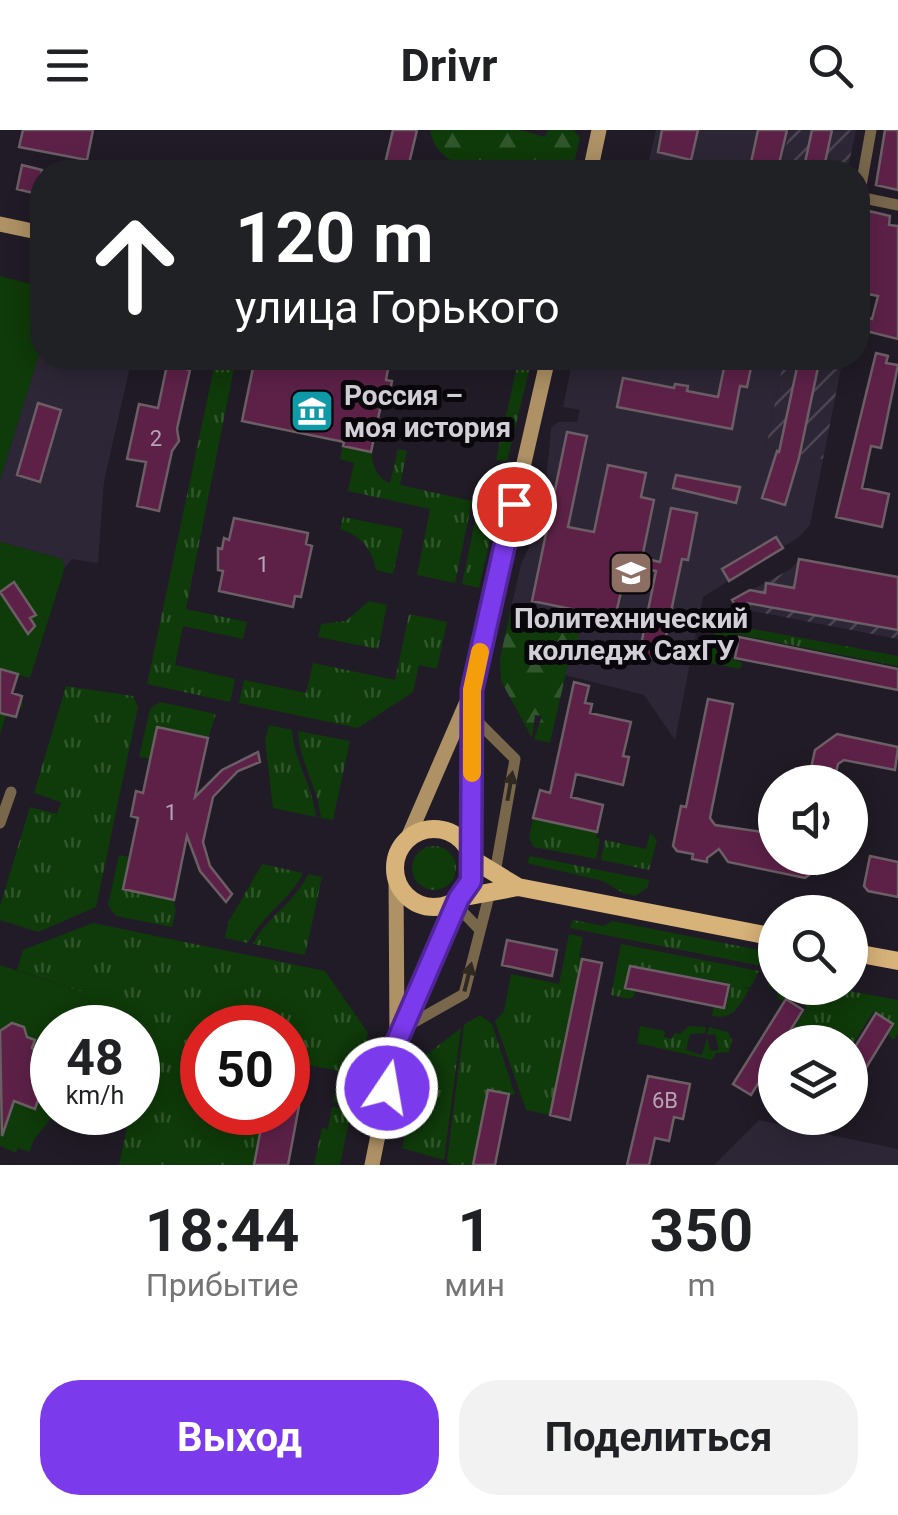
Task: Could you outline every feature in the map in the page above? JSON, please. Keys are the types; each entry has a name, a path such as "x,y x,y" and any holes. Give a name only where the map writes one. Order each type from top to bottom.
{"main road":[{"path":"593,160 599,130"},
{"path":"0,224 30,230"},
{"path":"400,1035 396,874 400,850 472,690 545,370"},
{"path":"372,1165 400,1035 457,902 471,881 472,690"},
{"path":"407,840 416,833 439,830 460,839 472,859 518,886 758,934"},
{"path":"396,874 409,898 434,907 518,886"},
{"path":"868,955 898,961"}],"street":[{"path":"866,160 871,130"},
{"path":"870,200 898,205"},
{"path":"472,716 515,759 496,873"},
{"path":"0,823 10,792"},
{"path":"400,1035 464,994 490,892"},
{"path":"457,902 480,930"}],"shaded area":[{"path":"656,130 790,130 783,160 649,160"},
{"path":"790,130 856,130 850,160 783,160"},
{"path":"34,370 129,370 104,481 98,563 72,559 65,567 62,559 0,542 0,480"},
{"name":"Политехнический колледж СахГУ","path":"571,370 782,370 766,446 823,459 810,525 799,537 703,597 675,740 644,695 565,675 580,624 511,608 521,564 536,532 551,428 558,422 577,422 580,410 563,407"},
{"path":"782,370 841,370 823,459 766,447"},
{"path":"799,559 898,577 898,639 737,608 732,600 791,569"},
{"path":"758,1121 758,1135 831,1135 898,1149 898,1165 714,1165"}],"green space":[{"path":"430,130 520,130 545,137 548,130 573,130 580,138 575,160 450,160 437,148"},
{"path":"0,276 30,284 30,370 34,370 0,480"},
{"path":"213,370 234,370 186,609 247,622 243,639 183,626 175,665 235,679 230,702 147,684"},
{"path":"516,370 529,370 507,461 496,460"},
{"path":"343,446 371,452 378,474 390,483 398,449 407,451 400,485 472,501 455,583 417,575 430,509 348,491 354,463 340,459"},
{"path":"493,472 505,473 479,588 462,584 480,497 487,498"},
{"path":"343,517 403,529 393,574 376,570 364,544 340,529"},
{"path":"0,542 62,559 65,567 30,678 18,675 13,693 22,696 23,707 19,707 16,717 6,715 0,735"},
{"path":"369,601 387,605 378,649 318,637 321,624 346,621"},
{"path":"511,608 581,624 550,743 534,739 542,716 535,715 532,738 501,681 500,659"},
{"path":"409,614 447,622 437,669 419,665 413,692 358,728 239,703 244,680 306,693 313,663 395,680"},
{"path":"716,622 898,656 898,666 735,634 729,657 742,663 740,669 710,663"},
{"path":"66,686 133,696 138,707 96,907 38,932 0,920 0,906 30,807 57,814 61,802 34,793"},
{"path":"160,702 216,714 208,738 157,727 150,759 139,757 150,709"},
{"path":"269,725 292,730 316,817 273,808 265,740"},
{"path":"298,731 350,741 333,820 321,818"},
{"path":"533,818 597,832 600,839 596,859 534,847 529,838"},
{"path":"650,833 657,840 649,870 601,860 605,840 646,849"},
{"path":"434,846 450,852 456,868 450,884 434,890 418,884 412,868 418,852"},
{"path":"119,855 129,857 123,889 173,900 176,910 172,927 116,916 108,905"},
{"path":"530,856 649,880 648,887 635,896 623,893 603,881 527,863"},
{"path":"262,864 303,873 248,943 225,938 228,923"},
{"path":"308,874 322,877 305,955 253,944 296,893"},
{"path":"573,920 604,926 612,921 758,950 758,965 570,928"},
{"path":"93,923 325,971 368,1033 354,1101 345,1105 333,1102 339,1071 310,1065 310,1005 180,1005 180,1135 260,1135 254,1165 119,1165 125,1135 160,1135 160,1005 79,1005 83,992 17,970 23,950"},
{"path":"569,934 583,937 579,957 582,959 550,1115 526,1110 495,1021 504,1011 511,974 559,984"},
{"path":"621,944 758,971 750,988 743,987 749,990 735,1011 726,1016 712,1016 714,1005 726,1007 731,985 728,983 630,965 624,988 635,991 634,996 630,999 611,995"},
{"path":"0,965 83,992 79,1005 30,1005 30,1135 37,1135 30,1152 18,1148 16,1153 0,1146"},
{"path":"868,994 898,1000 898,1033 894,1040 888,1035 894,1025 873,1012 865,1025 796,1025 807,1007 804,1005 868,1005"},
{"path":"480,1015 492,1024 515,1095 488,1090 473,1165 451,1165 447,1161 464,1025"},
{"path":"640,1026 665,1031 664,1037 672,1039 674,1033 680,1034 689,1026 706,1027 705,1033 690,1034 686,1050 702,1055 707,1038 711,1051 719,1050 715,1034 707,1035 709,1027 728,1032 732,1040 729,1052 716,1053 712,1060 637,1043"},
{"path":"461,1028 444,1160 402,1148 422,1058"},
{"path":"332,1107 345,1109 350,1116 340,1165 314,1165 322,1128 328,1129"}],"building":[{"path":"23,130 93,130 87,160 19,147"},
{"path":"393,130 417,130 410,160 386,160"},
{"path":"662,130 698,130 691,160 658,152"},
{"path":"758,130 787,130 780,160 752,160"},
{"path":"812,130 832,130 826,160 806,160"},
{"path":"885,130 898,130 898,190 876,185"},
{"path":"22,165 30,167 30,192 17,189"},
{"path":"870,211 890,216 889,225 898,226 898,339 870,332 878,296 870,294"},
{"path":"876,353 888,356 886,363 898,365 881,448 871,446 862,488 889,494 882,527 836,517"},
{"path":"166,370 190,370 177,429 179,441 172,451 159,511 137,506 146,462 127,459 139,404 158,408"},
{"name":"Россия – моя история","path":"253,370 388,370 386,380 392,381 388,402 382,400 371,452 343,446 344,442 242,421"},
{"path":"724,370 751,370 747,387 740,386 732,429 617,407 623,378 674,388 675,384 688,386 687,391 718,397"},
{"path":"796,370 817,370 785,505 762,498 779,452"},
{"path":"38,403 61,410 40,482 17,475"},
{"path":"567,432 587,436 568,527 594,532 608,465 646,473 641,497 654,500 642,558 660,562 671,508 697,513 688,560 682,559 661,660 639,655 656,571 627,566 615,618 532,601"},
{"path":"676,475 740,487 736,503 673,488"},
{"path":"234,518 308,533 306,544 312,546 301,597 295,596 293,607 219,591 223,571 218,570 218,548 222,549 224,538 229,540"},
{"path":"776,537 783,548 729,581 722,569"},
{"path":"799,559 898,577 898,630 747,603 737,608 732,600 750,590 765,593 766,583 794,588"},
{"path":"14,582 36,615 30,618 35,626 28,634 0,592"},
{"path":"739,637 898,669 898,690 735,658"},
{"path":"0,669 18,674 12,693 22,696 16,717 0,713"},
{"path":"574,682 589,686 585,703 592,704 590,713 631,722 623,756 629,757 623,785 576,774 571,797 603,805 597,832 533,818 540,790 550,793"},
{"path":"708,699 733,704 710,818 715,825 758,831 758,868 728,862 719,849 707,862 677,851 673,846 681,806 686,807"},
{"path":"157,727 208,738 195,797 222,770 258,752 260,762 238,771 213,797 203,842 210,866 232,894 226,902 200,871 187,836 174,900 123,889 138,818 131,816 136,791 143,793"},
{"path":"837,734 898,747 895,770 844,760 838,765 812,765 815,750"},
{"path":"870,856 898,862 898,897 868,891 864,886"},
{"path":"507,940 557,950 552,976 502,965"},
{"path":"582,959 602,963 570,1120 550,1115"},
{"path":"630,966 729,985 724,1008 625,988"},
{"path":"782,1005 795,1005 803,1010 794,1025 770,1025"},
{"path":"876,1013 893,1024 868,1065 868,1026"},
{"path":"12,1023 24,1027 30,1038 30,1107 14,1101 2,1136 0,1031"},
{"path":"758,1044 758,1084 751,1095 733,1084"},
{"path":"648,1076 690,1084 683,1119 674,1117 669,1141 655,1138 649,1165 627,1165"},
{"path":"488,1090 509,1094 495,1165 473,1165"},
{"path":"260,1135 294,1135 288,1165 254,1165"}],"slow traffic":[{"path":"472,773 472,690 480,652"}],"place":[{"name":"Россия – моя история","path":"312,411"},
{"name":"Политехнический колледж СахГУ","path":"631,573"}],"route":[{"path":"387,1088 397,1041 459,898 471,881 472,690 514,504"}]}
